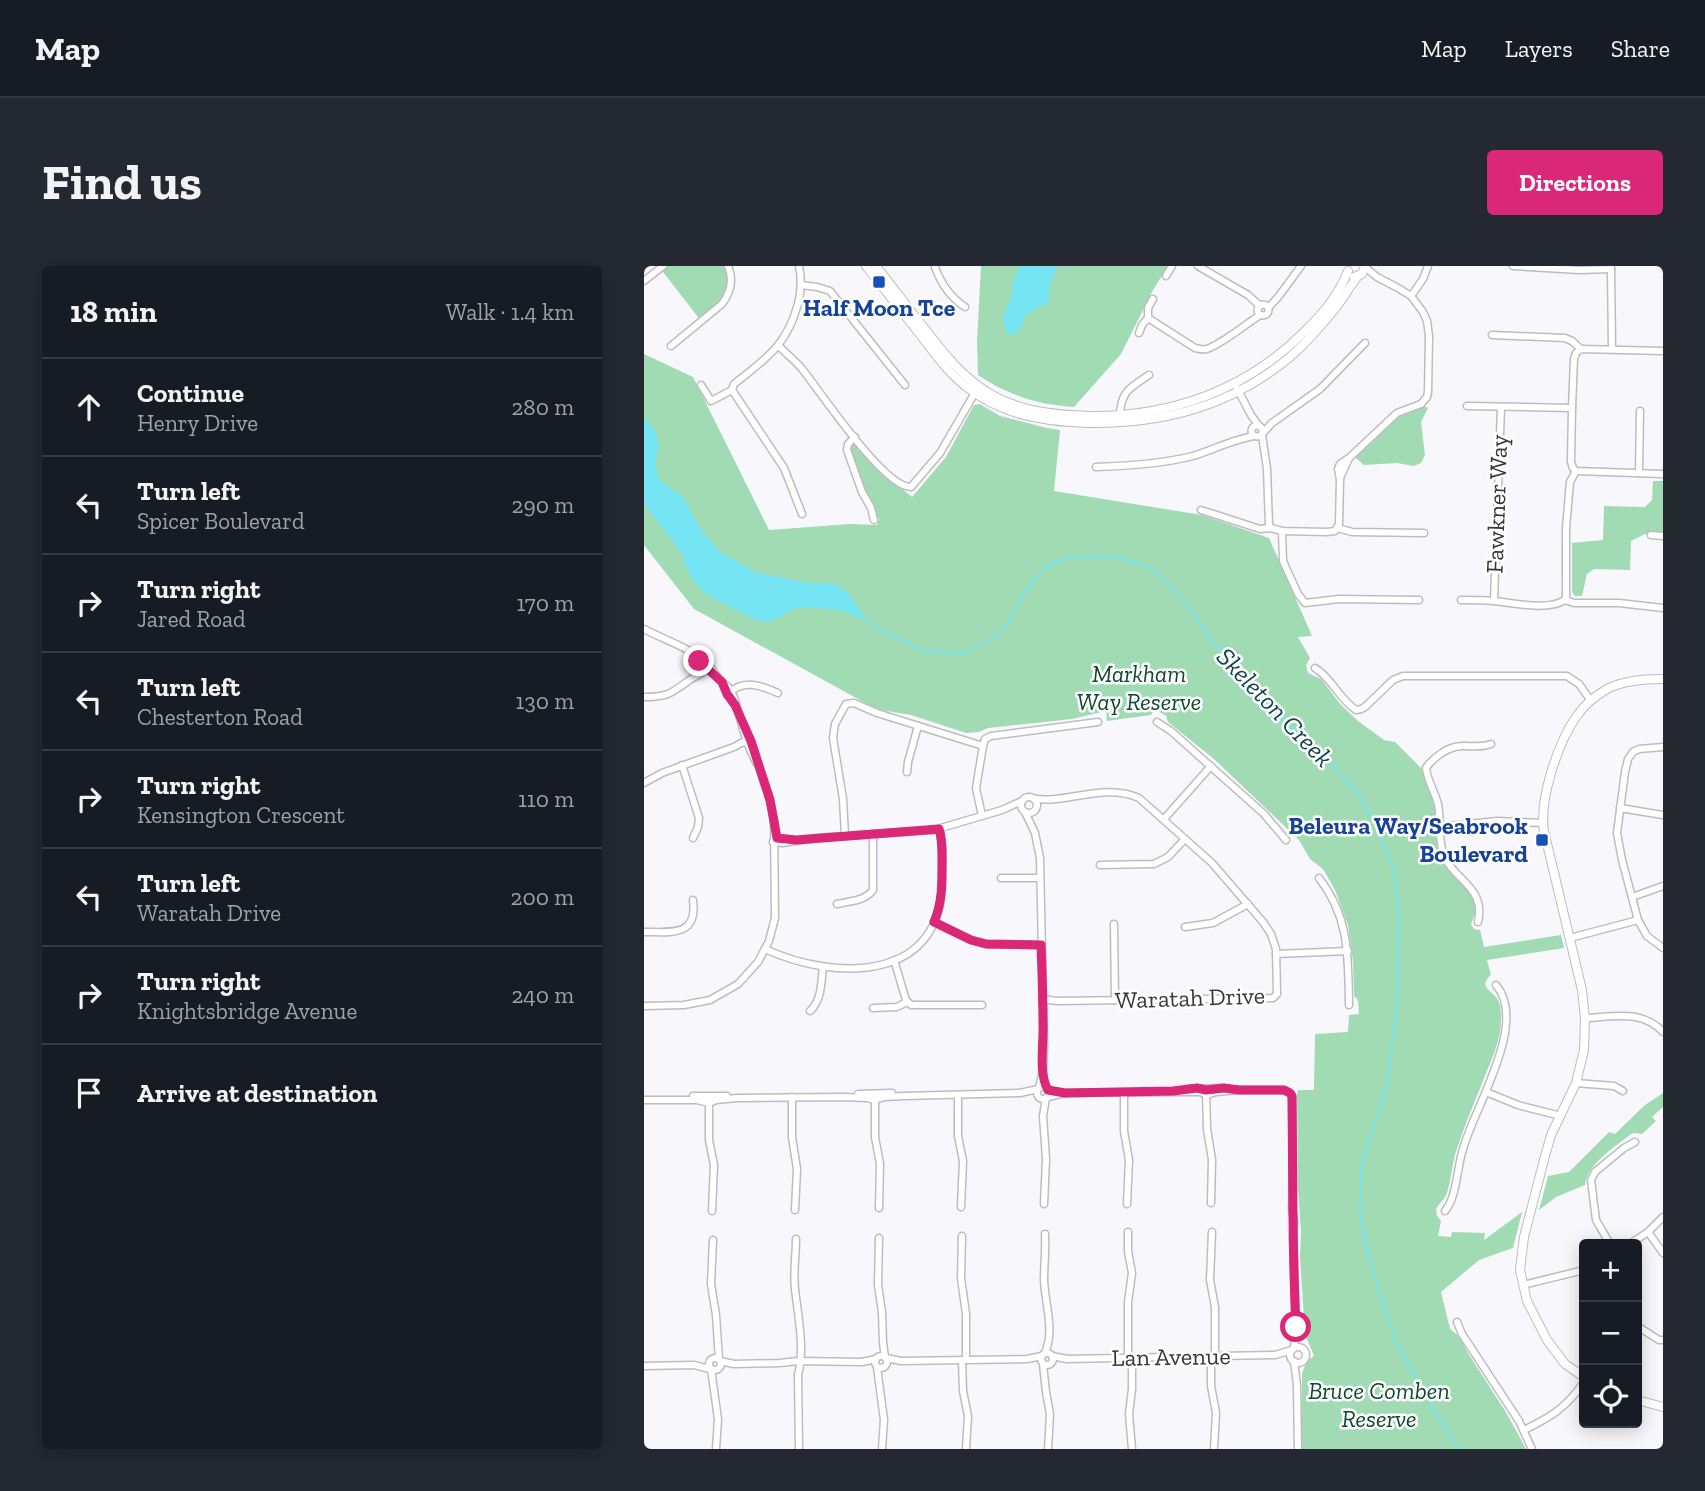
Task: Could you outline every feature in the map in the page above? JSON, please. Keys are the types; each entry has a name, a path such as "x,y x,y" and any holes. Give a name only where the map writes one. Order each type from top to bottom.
{"street":[{"path":"644,281 663,266"},
{"path":"671,346 727,297 731,283 728,266"},
{"path":"701,385 711,401 732,390 734,384 779,346 794,320 801,285 799,266"},
{"path":"866,266 958,380 1018,407 1046,414 1120,415 1175,407 1236,387 1273,369 1306,342 1364,270"},
{"path":"876,266 947,357 977,390 1001,407 1035,418 1102,423 1136,422 1172,416 1209,404 1236,387 1302,334 1343,284 1346,268"},
{"path":"935,266 953,299 965,307"},
{"path":"1166,276 1172,266"},
{"path":"1198,266 1248,295 1259,306 1268,308"},
{"path":"1147,318 1189,345 1207,349 1260,315 1267,314 1268,308 1301,266"},
{"path":"1411,296 1428,266"},
{"path":"1513,266 1611,268 1612,349"},
{"path":"1346,268 1353,276 1364,270"},
{"path":"1338,528 1340,480 1349,458 1396,413 1418,406 1427,397 1428,326 1421,308 1411,296 1364,270"},
{"path":"801,285 830,291 905,386"},
{"path":"1139,333 1153,299"},
{"path":"1259,306 1260,315"},
{"path":"1492,335 1565,338 1581,349"},
{"path":"1096,467 1173,460 1243,438 1272,423 1321,389 1365,343"},
{"path":"779,346 801,367 877,466 902,486 911,487 940,453 977,390"},
{"path":"1663,351 1581,349 1576,353 1571,462 1576,471 1663,474"},
{"path":"1120,415 1123,396 1149,375"},
{"path":"1236,387 1251,415 1263,448 1271,528"},
{"path":"732,390 784,468 802,514"},
{"path":"1466,406 1572,408"},
{"name":"Fawkner Way","path":"1494,601 1501,407"},
{"path":"1639,473 1640,411"},
{"path":"855,437 848,444 847,450 874,520"},
{"path":"1461,600 1534,605 1558,604 1564,600 1570,486 1576,471"},
{"path":"1201,510 1260,529 1330,532 1338,528 1352,532 1424,533"},
{"path":"1282,531 1283,561 1304,603 1339,599 1419,600"},
{"path":"1651,535 1663,536"},
{"path":"1564,600 1574,603 1619,603 1663,608"},
{"path":"644,1006 692,1004 718,996 745,978 765,949 775,918 775,840 770,800 730,693 697,657 680,645 647,631"},
{"path":"644,697 674,693 707,667"},
{"path":"1315,668 1352,708 1359,709 1393,680 1403,676 1567,677 1578,684 1591,701"},
{"path":"1579,1376 1565,1364 1538,1325 1527,1301 1520,1270 1524,1237 1548,1145 1576,1083 1584,1050 1583,990 1543,823 1543,811 1553,768 1576,716 1606,690 1638,680 1663,679"},
{"path":"730,693 757,684 778,693"},
{"path":"845,836 843,799 833,743 835,724 848,703 983,746"},
{"path":"982,816 976,788 985,739 1097,722"},
{"path":"1157,722 1171,731 1264,814 1286,840"},
{"path":"907,772 918,726"},
{"path":"644,783 682,765 748,742"},
{"path":"1478,922 1480,910 1477,899 1470,886 1453,869 1440,841 1437,801 1426,768 1452,748 1491,744"},
{"path":"1663,747 1639,749 1630,756 1626,766 1617,837 1638,920 1647,936 1663,948"},
{"path":"682,765 699,818 693,838"},
{"path":"1164,819 1211,766"},
{"name":"Waratah Drive","path":"1034,799 1054,800 1110,792 1126,792 1139,798 1218,869 1271,934 1276,954 1277,994 1273,998 1043,1002"},
{"path":"775,840 939,829 1002,810 1027,798 1034,799 1036,803 1035,832"},
{"name":"Waratah Drive","path":"1036,809 1054,800"},
{"path":"1022,802 1021,806 1035,832 1040,853 1043,1116 1046,1159 1044,1204"},
{"path":"1620,808 1663,815"},
{"path":"1002,810 1032,813 1036,809"},
{"path":"1440,827 1497,821 1543,823"},
{"path":"765,949 799,962 823,967 861,968 894,961 916,946 928,932 940,908 943,888 942,839 939,829"},
{"path":"837,904 864,898 873,890 873,834"},
{"path":"1100,865 1154,864 1168,857 1185,839"},
{"path":"1001,878 1040,878"},
{"path":"1319,878 1330,893 1341,917 1348,951 1349,1005"},
{"path":"1632,897 1663,886"},
{"path":"644,932 684,929 693,918 693,900"},
{"path":"1185,927 1213,923 1248,904"},
{"path":"1570,938 1638,920"},
{"path":"934,922 971,940 986,944 1041,945"},
{"path":"1114,924 1115,1000"},
{"path":"1276,954 1348,951"},
{"path":"894,961 907,1002 911,1005 982,1005"},
{"path":"810,1011 819,998 823,967"},
{"path":"1445,1211 1451,1201 1463,1148 1498,1060 1506,1032 1503,997 1496,985"},
{"path":"873,1008 897,1007 907,1002"},
{"path":"1585,1018 1634,1016 1651,1022 1663,1032"},
{"path":"1576,1083 1614,1086 1623,1091"},
{"path":"875,1098 883,1093 904,1096 1289,1091 1292,1096 1293,1188 1298,1221 1294,1243 1296,1327 1290,1355 1297,1385 1298,1449"},
{"path":"1206,1092 1207,1129 1212,1154 1210,1203"},
{"path":"1486,1092 1518,1105 1561,1116"},
{"path":"644,1100 844,1097 865,1093 875,1098"},
{"path":"1124,1093 1124,1131 1129,1160 1127,1204"},
{"path":"958,1095 958,1129 963,1161 961,1207"},
{"path":"792,1097 792,1137 797,1169 795,1210"},
{"path":"875,1098 875,1137 880,1164 878,1208"},
{"path":"709,1100 709,1140 714,1165 712,1211"},
{"path":"1607,1239 1596,1220 1591,1180 1595,1172 1635,1142"},
{"path":"1638,1239 1663,1217"},
{"path":"1128,1232 1132,1273 1128,1302 1132,1449"},
{"path":"1212,1232 1210,1280 1215,1307 1211,1386 1216,1413 1214,1449"},
{"path":"1648,1232 1663,1253"},
{"path":"1045,1234 1044,1276 1048,1303 1045,1377 1050,1414 1048,1449"},
{"path":"962,1236 961,1278 965,1306 963,1391 968,1416 966,1449"},
{"path":"879,1238 877,1279 882,1308 883,1343 879,1379 884,1420 882,1449"},
{"path":"796,1239 794,1284 799,1313 799,1449"},
{"path":"713,1240 711,1284 717,1346 713,1381 718,1419 716,1449"},
{"path":"1522,1285 1579,1271"},
{"path":"1457,1322 1524,1430 1532,1449"},
{"path":"1296,1327 1306,1354 1297,1385"},
{"path":"1642,1329 1663,1340"},
{"path":"1293,1349 1304,1349"},
{"name":"Lan Avenue","path":"644,1366 1275,1355 1293,1349"},
{"name":"Lan Avenue","path":"1275,1355 1293,1361"},
{"path":"1293,1361 1303,1361"},
{"path":"1524,1430 1557,1413 1579,1388"},
{"path":"1642,1401 1663,1407"}],"green space":[{"path":"728,266 728,291 701,321 660,268"},
{"path":"981,266 1168,266 1121,354 1074,407 1024,398 978,375"},
{"path":"644,354 693,377 769,530 850,524 877,525 879,519 875,516 849,449 851,444 855,443 876,467 912,497 946,457 974,405 980,404 1000,416 1060,430 1054,491 1202,515 1269,538 1312,636 1298,637 1310,658 1306,665 1308,673 1321,679 1341,705 1358,721 1384,740 1395,742 1422,769 1435,802 1438,840 1473,896 1477,909 1471,924 1474,929 1480,930 1484,947 1561,935 1564,948 1487,960 1491,975 1485,984 1500,1005 1500,1032 1458,1145 1447,1193 1436,1210 1441,1221 1438,1236 1451,1237 1452,1232 1485,1233 1484,1240 1522,1212 1513,1248 1479,1260 1441,1292 1450,1329 1459,1336 1526,1449 1302,1449 1302,1374 1306,1362 1314,1356 1305,1334 1300,1257 1297,1095 1298,1090 1314,1090 1315,1034 1348,1032 1349,1015 1359,1014 1358,1000 1354,996 1348,925 1335,890 1323,869 1310,859 1299,840 1214,759 1155,709 1151,715 1107,721 1106,711 1072,719 966,733 869,705 694,609 644,545"},
{"path":"1424,406 1428,408 1421,422 1425,455 1421,463 1414,466 1397,463 1364,465 1356,458 1356,454 1396,417"},
{"path":"1653,481 1663,481 1663,534 1645,534 1631,541 1630,570 1594,569 1587,574 1582,596 1575,596 1572,592 1572,543 1603,540 1604,506 1645,507 1652,500"},
{"path":"1663,1093 1663,1107 1652,1117 1656,1121 1642,1134 1631,1134 1603,1156 1591,1170 1585,1185 1556,1197 1539,1210 1548,1176 1569,1172 1609,1132 1615,1134 1645,1105"}],"water":[{"path":"1020,266 1057,266 1049,288 1049,302 1025,315 1020,330 1007,334 1003,317 1012,295 1012,283"},
{"path":"644,417 656,432 659,446 655,462 659,479 684,498 698,525 720,552 758,573 810,583 832,583 848,593 868,621 840,610 806,607 793,609 767,622 753,619 705,593 692,579 681,552 644,504"}],"waterway":[{"name":"Skeleton Creek","path":"868,621 882,631 925,651 964,654 1004,631 1023,594 1046,566 1074,556 1121,558 1152,568 1179,595 1240,674 1359,794 1377,828 1394,871 1399,916 1397,1003 1387,1086 1362,1164 1360,1209 1365,1242 1395,1339 1428,1402 1460,1449"}],"place":[{"name":"Half Moon Tce","path":"879,282"},
{"name":"Beleura Way/Seabrook Boulevard","path":"1542,840"}],"route":[{"path":"699,661 722,682 751,741 770,800 777,838 796,840 939,829 942,839 943,888 940,908 934,922 971,940 986,944 1041,945 1043,1070 1048,1090 1065,1093 1197,1088 1288,1090 1292,1096 1296,1327"}],"park label":[{"name":"Markham Way Reserve","path":"1139,688"},
{"name":"Bruce Comben Reserve","path":"1379,1405"}]}
